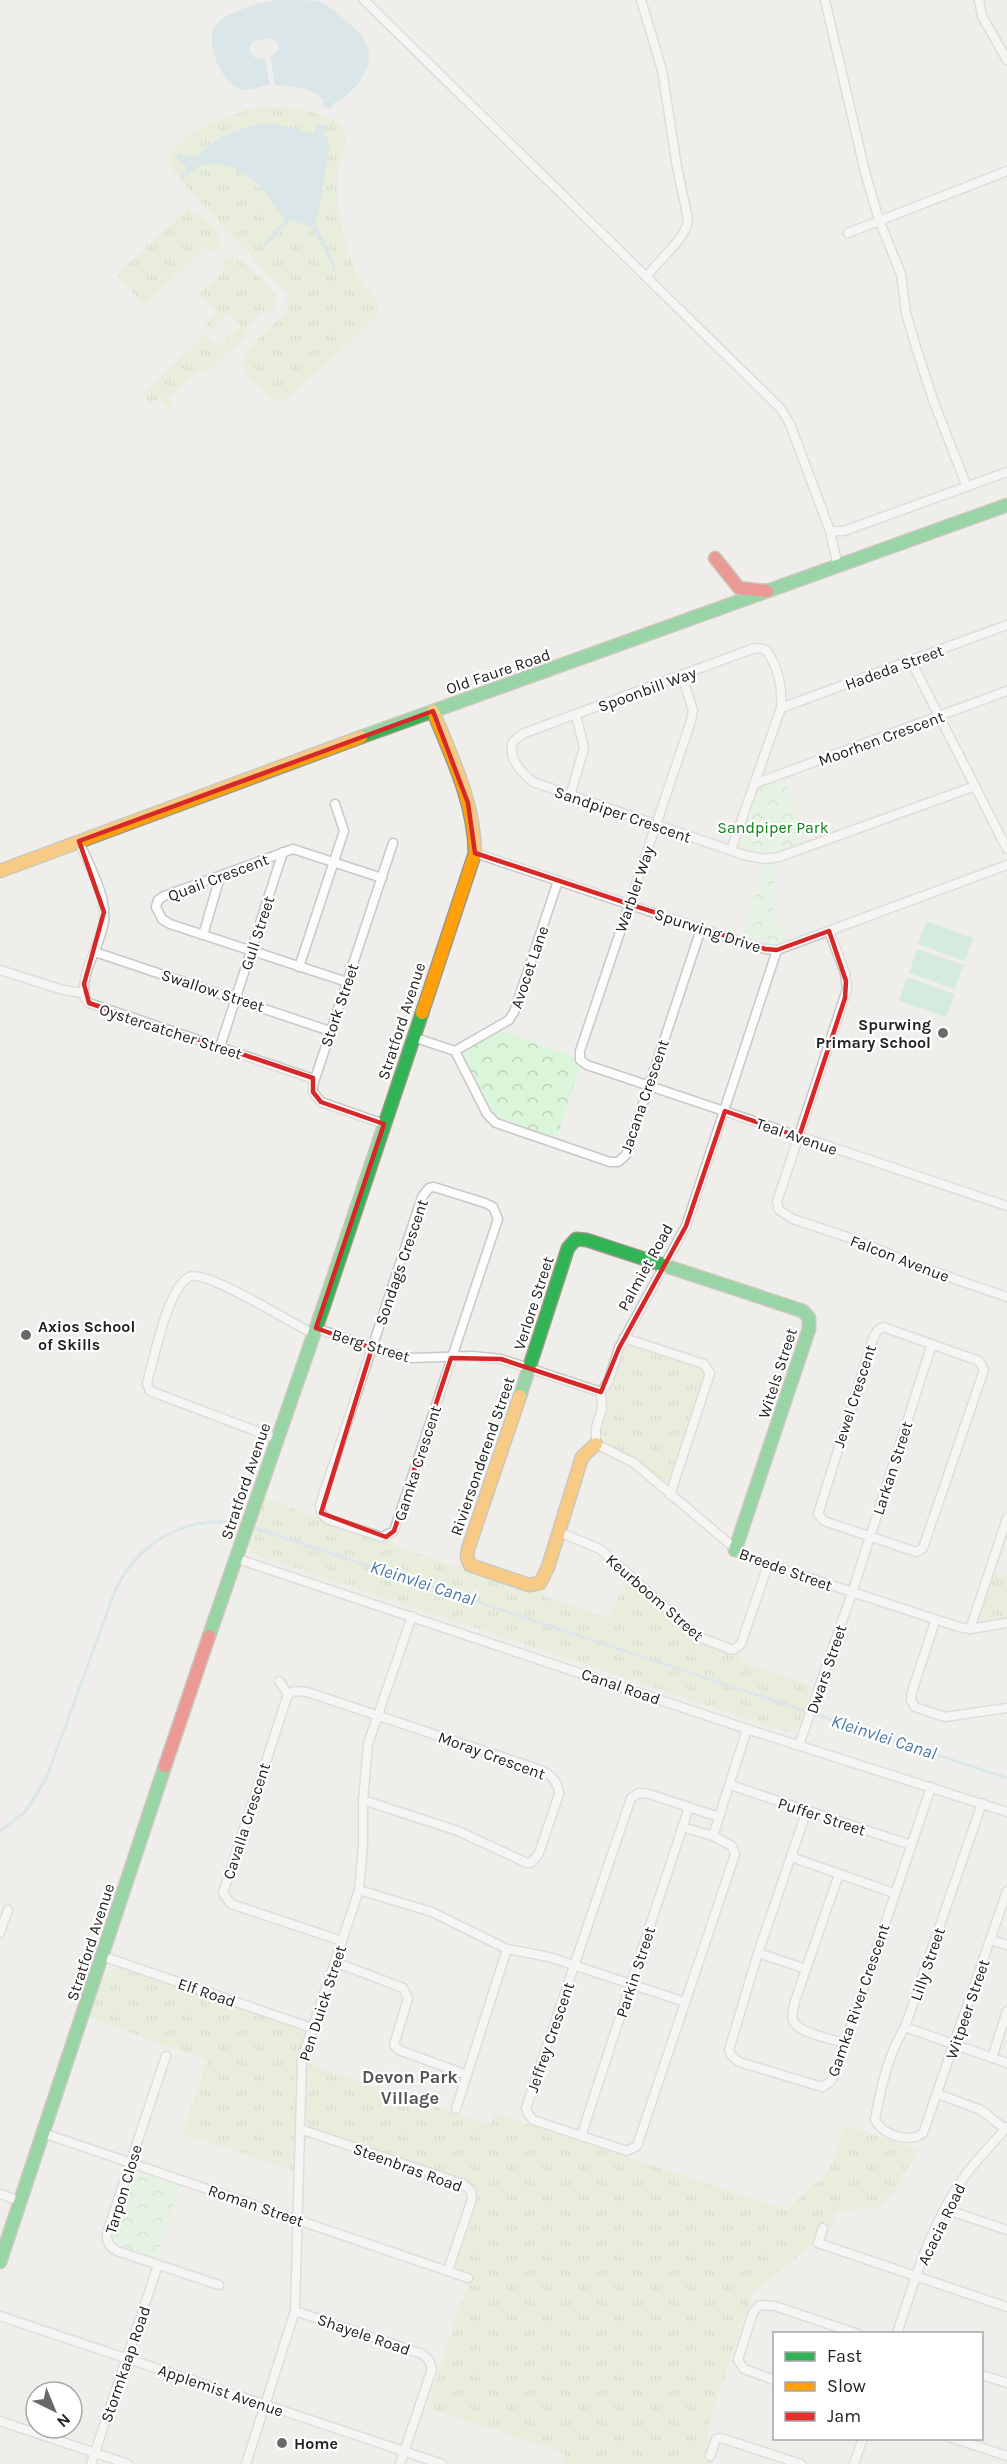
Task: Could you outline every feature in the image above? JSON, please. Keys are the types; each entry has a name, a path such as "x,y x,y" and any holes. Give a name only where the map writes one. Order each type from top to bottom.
{"street":[{"path":"364,0 518,154 781,409 790,424 830,531 838,567"},
{"path":"642,0 662,70 677,167 688,219 681,238 655,264 647,277"},
{"path":"825,0 865,172 879,220 901,274 906,314 929,389 967,487"},
{"path":"979,0 982,16 1007,60"},
{"path":"848,233 1007,171"},
{"path":"830,531 844,531 1007,472"},
{"name":"Old Faure Road","path":"0,871 432,711 775,591 1007,505"},
{"path":"715,558 739,588 775,591"},
{"name":"Hadeda Street","path":"781,708 1007,625"},
{"name":"Spoonbill Way","path":"522,734 758,648 766,650 770,656 782,690 781,708"},
{"path":"911,661 1007,849"},
{"name":"Warbler Way","path":"587,1065 580,1060 579,1054 692,716 691,703 682,676"},
{"name":"Moorhen Crescent","path":"754,784 1007,691"},
{"path":"731,850 781,708"},
{"name":"Stratford Avenue","path":"0,2262 474,853 474,831 468,803 432,711"},
{"path":"570,796 584,748 576,715"},
{"name":"Sandpiper Crescent","path":"522,734 517,737 511,747 519,769 533,782 758,858 779,857 975,786"},
{"path":"299,967 344,831 335,804"},
{"name":"Oystercatcher Street","path":"79,841 104,912 104,923 83,993 85,998 94,1006 314,1078"},
{"name":"Stork Street","path":"314,1078 393,843"},
{"name":"Quail Crescent","path":"347,982 162,919 156,907 158,900 293,849 382,878"},
{"name":"Gull Street","path":"220,1047 283,852"},
{"name":"Spurwing Drive","path":"474,853 757,947 777,950 1007,865"},
{"path":"203,934 220,877"},
{"name":"Avocet Lane","path":"455,1051 505,1023 512,1016 558,881"},
{"name":"Jacana Crescent","path":"455,1051 492,1121 610,1162 618,1162 626,1155 701,929"},
{"path":"799,1137 847,989 845,973 830,931"},
{"name":"Palmiet Road","path":"529,1586 536,1586 543,1578 582,1457 596,1444 596,1428 602,1408 601,1392 608,1382 624,1338 686,1226 777,950"},
{"name":"Swallow Street","path":"95,952 330,1030"},
{"path":"0,970 63,990 83,993"},
{"path":"413,1037 455,1051"},
{"name":"Teal Avenue","path":"587,1065 1007,1206"},
{"path":"314,1078 313,1092 321,1102 384,1124"},
{"name":"Falcon Avenue","path":"799,1137 777,1202 781,1214 859,1241 916,1266 1007,1297"},
{"name":"Sondags Crescent","path":"372,1348 422,1197 429,1188 434,1187 493,1207 498,1219 451,1358"},
{"name":"Verlore Street","path":"530,1367 571,1242 576,1239 587,1240 666,1265"},
{"name":"Witels Street","path":"666,1265 803,1311 810,1318 808,1332 735,1550"},
{"name":"Berg Street","path":"277,1438 150,1391 147,1384 149,1374 170,1308 181,1285 189,1277 196,1275 234,1290 315,1331 411,1359 487,1357 530,1367 601,1392"},
{"name":"Jewel Crescent","path":"886,1327 979,1361 984,1370 923,1548 915,1552 870,1538 824,1521 818,1514 873,1339 880,1328 886,1327"},
{"path":"624,1338 704,1364 710,1373 670,1495"},
{"name":"Larkan Street","path":"852,1593 932,1344"},
{"name":"Gamka Crescent","path":"372,1348 320,1509 327,1519 382,1537 394,1531 451,1358"},
{"name":"Riviersonderend Street","path":"529,1586 473,1567 467,1557 530,1367"},
{"name":"Breede Street","path":"596,1444 634,1463 745,1557 935,1621 970,1629 1007,1623"},
{"path":"970,1629 1007,1518"},
{"name":"Keurboom Street","path":"559,1532 596,1546 699,1637 733,1650 741,1644 768,1565"},
{"name":"Canal Road","path":"235,1558 1007,1812"},
{"name":"Dwars Street","path":"800,1742 852,1593"},
{"name":"Pen Duick Street","path":"246,2464 296,2312 301,2071 312,2028 359,1890 368,1744 412,1616"},
{"path":"935,1621 912,1692 911,1700 915,1707 945,1717 1007,1708"},
{"path":"279,1682 288,1694 295,1691 307,1692 376,1716"},
{"name":"Cavalla Crescent","path":"288,1694 223,1893 231,1904 342,1941"},
{"name":"Moray Crescent","path":"363,1800 458,1832 527,1863 532,1862 539,1853 559,1794 557,1784 548,1773 376,1716"},
{"path":"682,1827 712,1836 747,1728"},
{"name":"Puffer Street","path":"730,1785 911,1845"},
{"path":"911,1845 932,1787"},
{"name":"Jeffrey Crescent","path":"712,1836 732,1846 735,1854 638,2146 627,2151 538,2123 531,2118 526,2108 631,1798 644,1793 718,1817"},
{"name":"Lilly Street","path":"926,2126 920,2136 910,2138 886,2132 875,2119 895,2043 905,2027 982,1803"},
{"name":"Parkin Street","path":"581,2136 689,1808"},
{"name":"Gamka River Crescent","path":"807,1810 730,2042 731,2055 739,2062 822,2087 830,2082 834,2076 911,1845"},
{"path":"791,1857 894,1893"},
{"path":"839,1874 806,1969 792,2018 802,2030 844,2043"},
{"path":"359,1890 432,1912 507,1949 574,1966 685,2002"},
{"name":"Witpeer Street","path":"926,2126 1007,1891"},
{"path":"0,1933 8,1910"},
{"path":"991,1940 1007,1945"},
{"path":"456,2109 507,1949"},
{"path":"758,1953 806,1969"},
{"name":"Elf Road","path":"102,1956 312,2028"},
{"path":"335,1962 403,1988 408,1998 394,2044 399,2050 467,2075"},
{"path":"992,2058 1007,2012"},
{"path":"905,2027 1007,2063"},
{"name":"Tarpon Close","path":"166,2056 107,2232 107,2240 110,2246 117,2251 219,2285"},
{"path":"938,2094 981,2110 1006,2128"},
{"name":"Acacia Road","path":"898,2332 916,2276 945,2210 968,2171 1006,2128"},
{"name":"Steenbras Road","path":"300,2129 469,2188 472,2199 448,2270"},
{"name":"Roman Street","path":"43,2133 468,2278"},
{"path":"0,2194 20,2200"},
{"path":"945,2210 1007,2230"},
{"path":"823,2228 818,2243 1007,2307"},
{"name":"Stormkaap Road","path":"91,2464 158,2265"},
{"path":"773,2380 744,2369 738,2360 753,2312 760,2305 775,2306 852,2332"},
{"name":"Shayele Road","path":"296,2312 422,2354 429,2360 432,2369 400,2464"},
{"name":"Applemist Avenue","path":"0,2316 442,2464"},
{"path":"983,2376 1007,2383"},
{"path":"0,2421 128,2464"},
{"path":"710,2456 716,2439 721,2438 801,2464"},
{"path":"854,2464 863,2440"},
{"path":"955,2440 1007,2456"}],"highlighted area":[{"path":"433,711 468,803 475,853 765,949 777,950 829,931 846,981 845,998 799,1137 725,1111 686,1226 619,1348 601,1392 501,1359 451,1358 394,1531 386,1537 321,1513 372,1348 316,1328 384,1124 321,1102 313,1092 313,1078 89,1003 84,984 104,912 79,841"}],"green space":[{"path":"262,107 315,113 344,127 345,143 339,166 339,215 345,243 355,269 379,304 376,317 367,326 288,398 281,400 269,397 246,374 243,360 252,345 288,311 286,294 176,175 169,163 173,152 181,142 193,133 237,113","holes":["255,124 314,134 327,127 323,135 329,150 316,224 335,266 331,267 313,227 290,220 263,248 285,219 263,190 245,175 217,163 208,163 191,169 183,181 180,178 187,167 188,157 195,158 210,145"]},
{"path":"186,211 197,213 211,225 220,240 218,249 213,254 206,247 144,305 116,275"},
{"path":"231,256 248,266 272,291 276,300 273,311 269,313 265,310 244,329 247,335 208,372 200,369 168,398 172,405 170,407 168,405 166,407 160,397 151,404 142,394 205,335 217,348 241,326 229,313 210,330 205,325 218,313 199,294 226,269 221,263"},
{"name":"Sandpiper Park","path":"783,777 808,844 769,854 749,853 742,848 739,840 756,789"},
{"path":"777,861 773,905 786,942 769,944 741,938 766,862"},
{"path":"926,921 973,938 965,961 918,944"},
{"path":"917,949 964,965 955,989 909,973"},
{"path":"907,977 955,994 946,1017 899,1001"},
{"path":"500,1030 574,1057 572,1064 580,1067 556,1140 499,1121 490,1113 462,1055 466,1049"},
{"path":"631,1344 702,1367 706,1373 672,1479 667,1483 661,1482 633,1457 606,1444 600,1433 606,1408 605,1392 623,1349"},
{"path":"264,1498 383,1541 391,1539 396,1546 456,1567 464,1563 538,1588 546,1597 608,1618 626,1583 632,1582 667,1616 695,1638 724,1651 738,1652 743,1662 811,1686 804,1714 797,1726 787,1732 251,1553 249,1544"},
{"path":"993,1571 1007,1576 1007,1619 987,1622 982,1620 980,1612"},
{"path":"120,1968 297,2026 303,2030 305,2036 295,2079 295,2171 183,2133 207,2060 90,2018 103,1980 107,1974"},
{"path":"306,2062 332,2073 490,2125 494,2113 787,2210 829,2171 845,2125 918,2150 894,2192 879,2207 836,2212 827,2239 810,2247 753,2292 708,2426 711,2464 562,2464 565,2453 427,2407 470,2277 459,2270 455,2262 474,2189 462,2179 312,2129 304,2118"},
{"path":"137,2169 182,2183 155,2261 117,2247 110,2237 131,2172"}],"water":[{"path":"275,0 321,2 338,14 364,39 369,52 362,79 342,99 334,103 331,109 323,106 324,100 308,90 275,85 270,56 279,48 277,43 270,38 252,42 249,49 255,58 265,59 270,84 243,90 228,81 222,72 213,51 213,32 216,25 228,15"},
{"path":"272,123 314,134 317,123 327,126 323,135 328,139 329,150 316,224 335,266 334,270 312,227 290,220 262,250 264,243 285,219 259,185 241,172 230,167 210,164 191,172 183,181 180,178 187,167 175,158 179,153 195,158 217,140 232,133 256,125"}],"waterway":[{"name":"Kleinvlei Canal","path":"0,1831 25,1812 46,1779 115,1591 125,1573 151,1545 167,1535 203,1523 242,1524"},
{"name":"Kleinvlei Canal","path":"249,1526 1007,1778"}],"traffic: fast":[{"path":"361,737 1007,505"},
{"path":"209,1636 422,1013"},
{"path":"520,1396 568,1248 576,1239 587,1240 803,1311 809,1318 809,1329 735,1550"},
{"path":"0,2262 165,1766"}],"traffic: slow":[{"path":"422,1013 475,853 474,834 466,798 433,711"},
{"path":"0,871 361,737"},
{"path":"520,1396 468,1549 467,1557 470,1565 529,1585 540,1583 548,1567 582,1457 596,1444"}],"traffic: jam":[{"path":"715,558 739,588 767,591"},
{"path":"165,1766 209,1636"}],"place":[{"name":"Spurwing Primary School","path":"943,1033"},
{"name":"Axios School of Skills","path":"26,1335"},
{"name":"Home","path":"282,2443"}],"district":[{"name":"Devon Park Village","path":"410,2087"}]}
